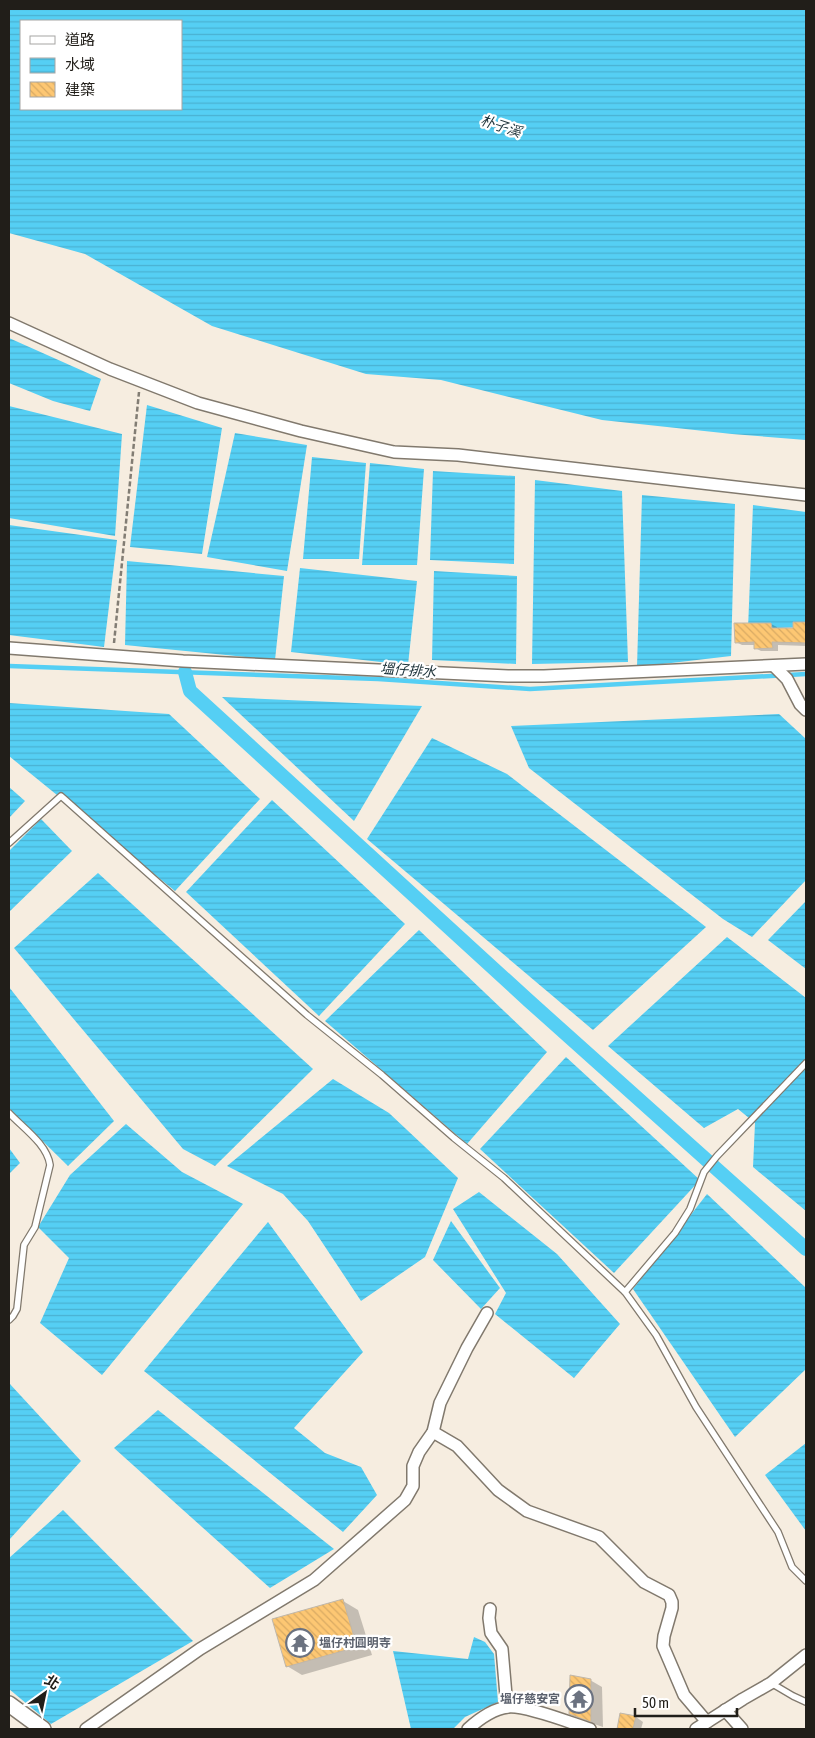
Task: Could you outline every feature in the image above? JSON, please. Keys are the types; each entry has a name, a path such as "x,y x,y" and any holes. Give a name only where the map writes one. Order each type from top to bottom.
{"main road":[{"path":"9,1704 43,1729"}],"street":[{"path":"9,323 92,361 198,403 301,431 394,452 458,455 806,495"},
{"path":"9,648 183,661 508,676 806,664"},
{"path":"774,666 787,679 800,704 806,710"},
{"path":"86,1729 200,1649 314,1580 405,1500 413,1486 412,1466 433,1432 440,1404 486,1314"},
{"path":"433,1432 456,1446 498,1490 527,1511 599,1537 644,1582 669,1596 672,1608 663,1646 684,1695 706,1722"},
{"path":"490,1609 491,1632 502,1649 507,1707"},
{"path":"696,1729 771,1683 806,1655"},
{"path":"468,1729 483,1716 507,1707 520,1707 590,1729"},
{"path":"725,1710 742,1729"}],"lane":[{"path":"9,843 61,796 307,1015 382,1075 454,1138 504,1178 625,1292 656,1335 696,1407 778,1532 792,1567 806,1582"},
{"path":"625,1292 675,1233 690,1209 704,1172 806,1063"},
{"path":"9,1113 49,1156 50,1165 35,1227 24,1245 18,1308 9,1320"},
{"path":"771,1683 806,1702"}],"path":[{"path":"113,656 140,381"}],"water":[{"name":"朴子溪","path":"9,9 806,9 806,440 602,420 441,380 366,374 212,326 85,254 9,233"},
{"path":"9,338 101,379 90,411 53,401 9,383"},
{"path":"147,405 222,428 202,554 130,547"},
{"path":"9,406 122,434 115,536 9,518"},
{"path":"235,433 307,445 287,571 207,557"},
{"path":"312,457 366,463 359,559 303,559"},
{"path":"370,463 424,469 417,565 362,565"},
{"path":"433,471 515,476 514,564 430,560"},
{"path":"535,480 622,491 628,662 532,664"},
{"path":"642,495 735,504 731,656 637,667"},
{"path":"753,505 806,512 806,627 748,629"},
{"path":"9,525 117,540 104,647 9,635"},
{"path":"127,561 284,576 275,660 125,645"},
{"path":"300,568 417,581 408,665 291,652"},
{"path":"434,571 517,576 516,664 432,660"},
{"path":"222,697 422,706 354,821"},
{"path":"9,703 169,714 260,799 175,891 9,756"},
{"path":"779,714 806,739 806,880 752,937 723,919 529,768 511,726"},
{"path":"432,738 507,774 706,927 593,1030 367,839"},
{"path":"9,787 25,801 9,818"},
{"path":"272,800 405,924 319,1016 186,892"},
{"path":"41,819 72,851 9,912 9,851"},
{"path":"98,873 313,1069 215,1166 183,1149 14,948"},
{"path":"806,901 806,969 768,940"},
{"path":"419,930 547,1052 467,1144 325,1021"},
{"path":"727,937 806,998 806,1211 753,1167 755,1123 738,1109 704,1128 608,1046"},
{"path":"9,987 114,1121 68,1166 9,1108"},
{"path":"566,1057 700,1180 614,1273 480,1149"},
{"path":"333,1079 389,1113 458,1178 425,1257 361,1301 308,1221 283,1194 227,1166"},
{"path":"126,1124 182,1172 243,1204 102,1375 40,1323 69,1258 38,1227 70,1175"},
{"path":"9,1148 20,1163 9,1174"},
{"path":"479,1192 557,1254 620,1324 574,1378 495,1314 506,1293 453,1209"},
{"path":"707,1194 806,1288 806,1369 735,1437 633,1289"},
{"path":"451,1221 500,1288 481,1309 433,1260"},
{"path":"268,1222 363,1352 294,1428 325,1453 361,1467 377,1495 343,1532 144,1371"},
{"path":"9,1383 81,1461 9,1540"},
{"path":"158,1410 334,1549 270,1588 114,1448"},
{"path":"806,1443 806,1531 765,1475"},
{"path":"63,1510 193,1641 51,1724 9,1689 9,1558"},
{"path":"474,1637 485,1642 494,1654 498,1702 465,1717 453,1729 411,1729 393,1651 468,1659"}],"building":[{"path":"793,622 806,622 806,643 772,642 773,648 754,649 754,642 735,643 734,623 771,623 772,628 793,628"},
{"path":"343,1599 357,1647 286,1667 272,1619"},
{"path":"570,1675 591,1679 591,1722 569,1714"},
{"path":"620,1713 636,1716 633,1729 617,1729"}],"waterway":[{"name":"塭仔排水","path":"9,666 378,679 530,689 806,674"},
{"path":"185,672 190,691 529,1001 806,1249"}],"place":[{"name":"塭仔村圓明寺","path":"300,1643"},
{"name":"塭仔慈安宮","path":"579,1699"}]}
